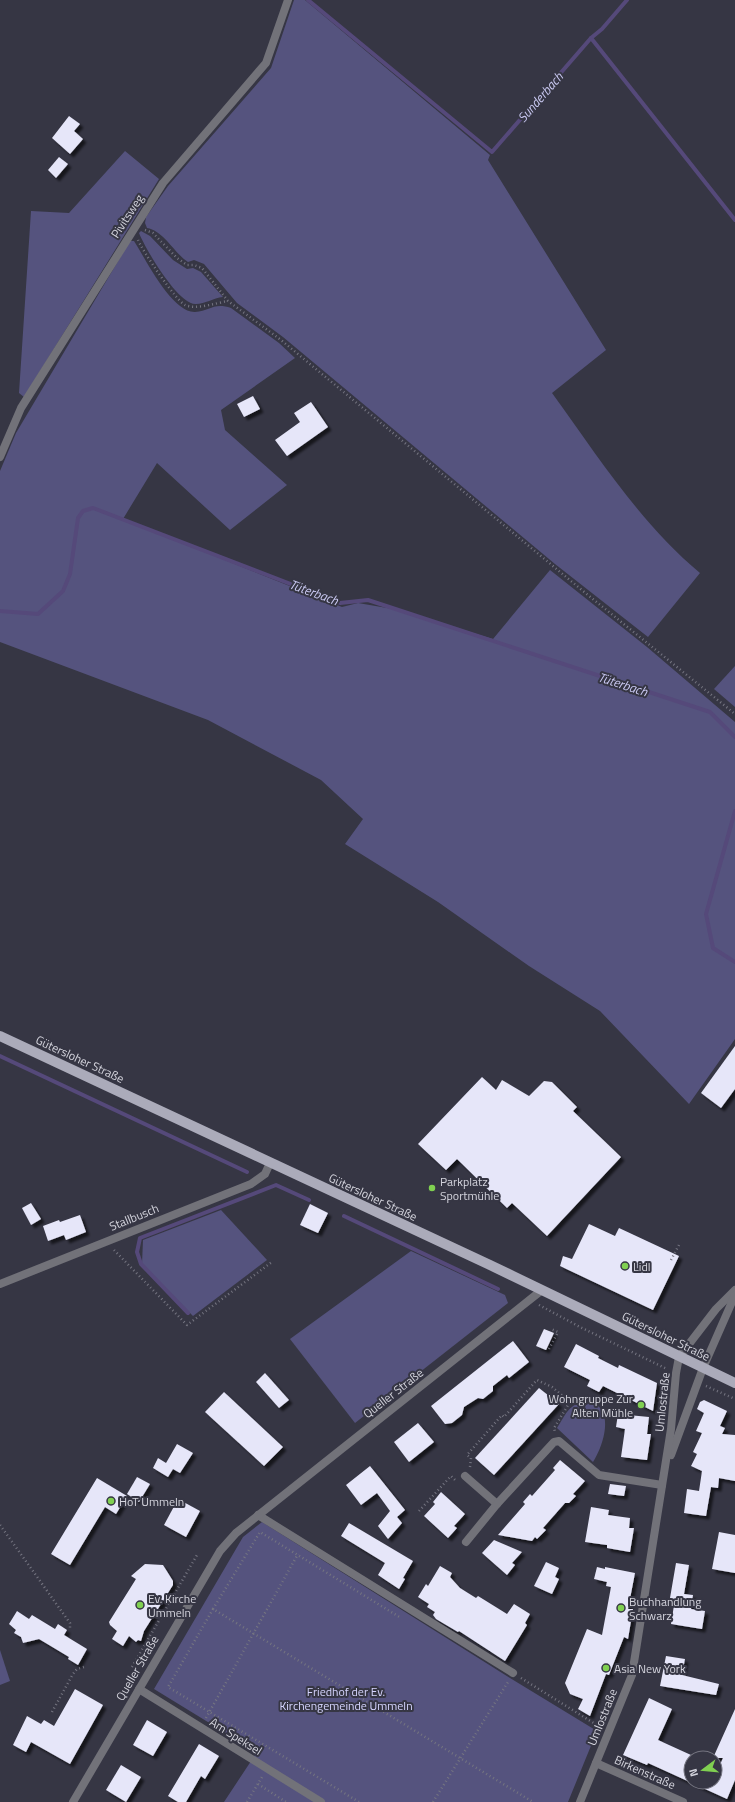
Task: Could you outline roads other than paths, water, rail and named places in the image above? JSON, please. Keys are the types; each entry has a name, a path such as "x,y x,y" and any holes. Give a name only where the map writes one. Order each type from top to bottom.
{"main road":[{"name":"Gütersloher Straße","path":"0,1036 542,1290 735,1383"}],"street":[{"name":"Pivitsweg","path":"0,457 21,408 163,183 266,63 288,0"},
{"name":"Stallbusch","path":"0,1284 251,1184 265,1174 270,1163"},
{"name":"Queller Straße","path":"73,1802 220,1550 236,1533 258,1515 542,1290"},
{"path":"679,1357 716,1309 735,1290"},
{"name":"Umlostraße","path":"580,1802 632,1675 665,1473 703,1368 735,1295"},
{"name":"Umlostraße","path":"665,1473 679,1357"},
{"path":"466,1542 497,1504 554,1442 559,1442 599,1475 662,1485"},
{"path":"465,1476 497,1504"},
{"path":"258,1515 513,1673"},
{"name":"Am Speksel","path":"139,1689 320,1802"},
{"name":"Birkenstraße","path":"596,1763 683,1802"}],"waterway":[{"name":"Sunderbach","path":"308,0 492,152 591,38 602,29 627,0"},
{"name":"Sunderbach","path":"591,38 735,220"},
{"name":"Tüterbach","path":"0,611 38,614 63,591 70,574 78,518 83,511 93,508 340,603 368,600 710,712 735,737"},
{"name":"Tüterbach","path":"735,811 706,914 713,948 735,962"},
{"path":"0,1056 247,1172"},
{"path":"188,1313 141,1264 137,1252 140,1238 276,1185 309,1200"},
{"path":"344,1216 498,1289"}],"place":[{"name":"Parkplatz Sportmühle","path":"432,1188"},
{"name":"Lidl","path":"625,1266"},
{"name":"Wohngruppe Zur Alten Mühle","path":"641,1405"},
{"name":"HoT Ummeln","path":"111,1501"},
{"name":"Ev. Kirche Ummeln","path":"140,1605"},
{"name":"Buchhandlung Schwarz","path":"621,1608"},
{"name":"Asia New York","path":"606,1668"}],"park label":[{"name":"Friedhof der Ev. Kirchengemeinde Ummeln","path":"346,1698"}]}
